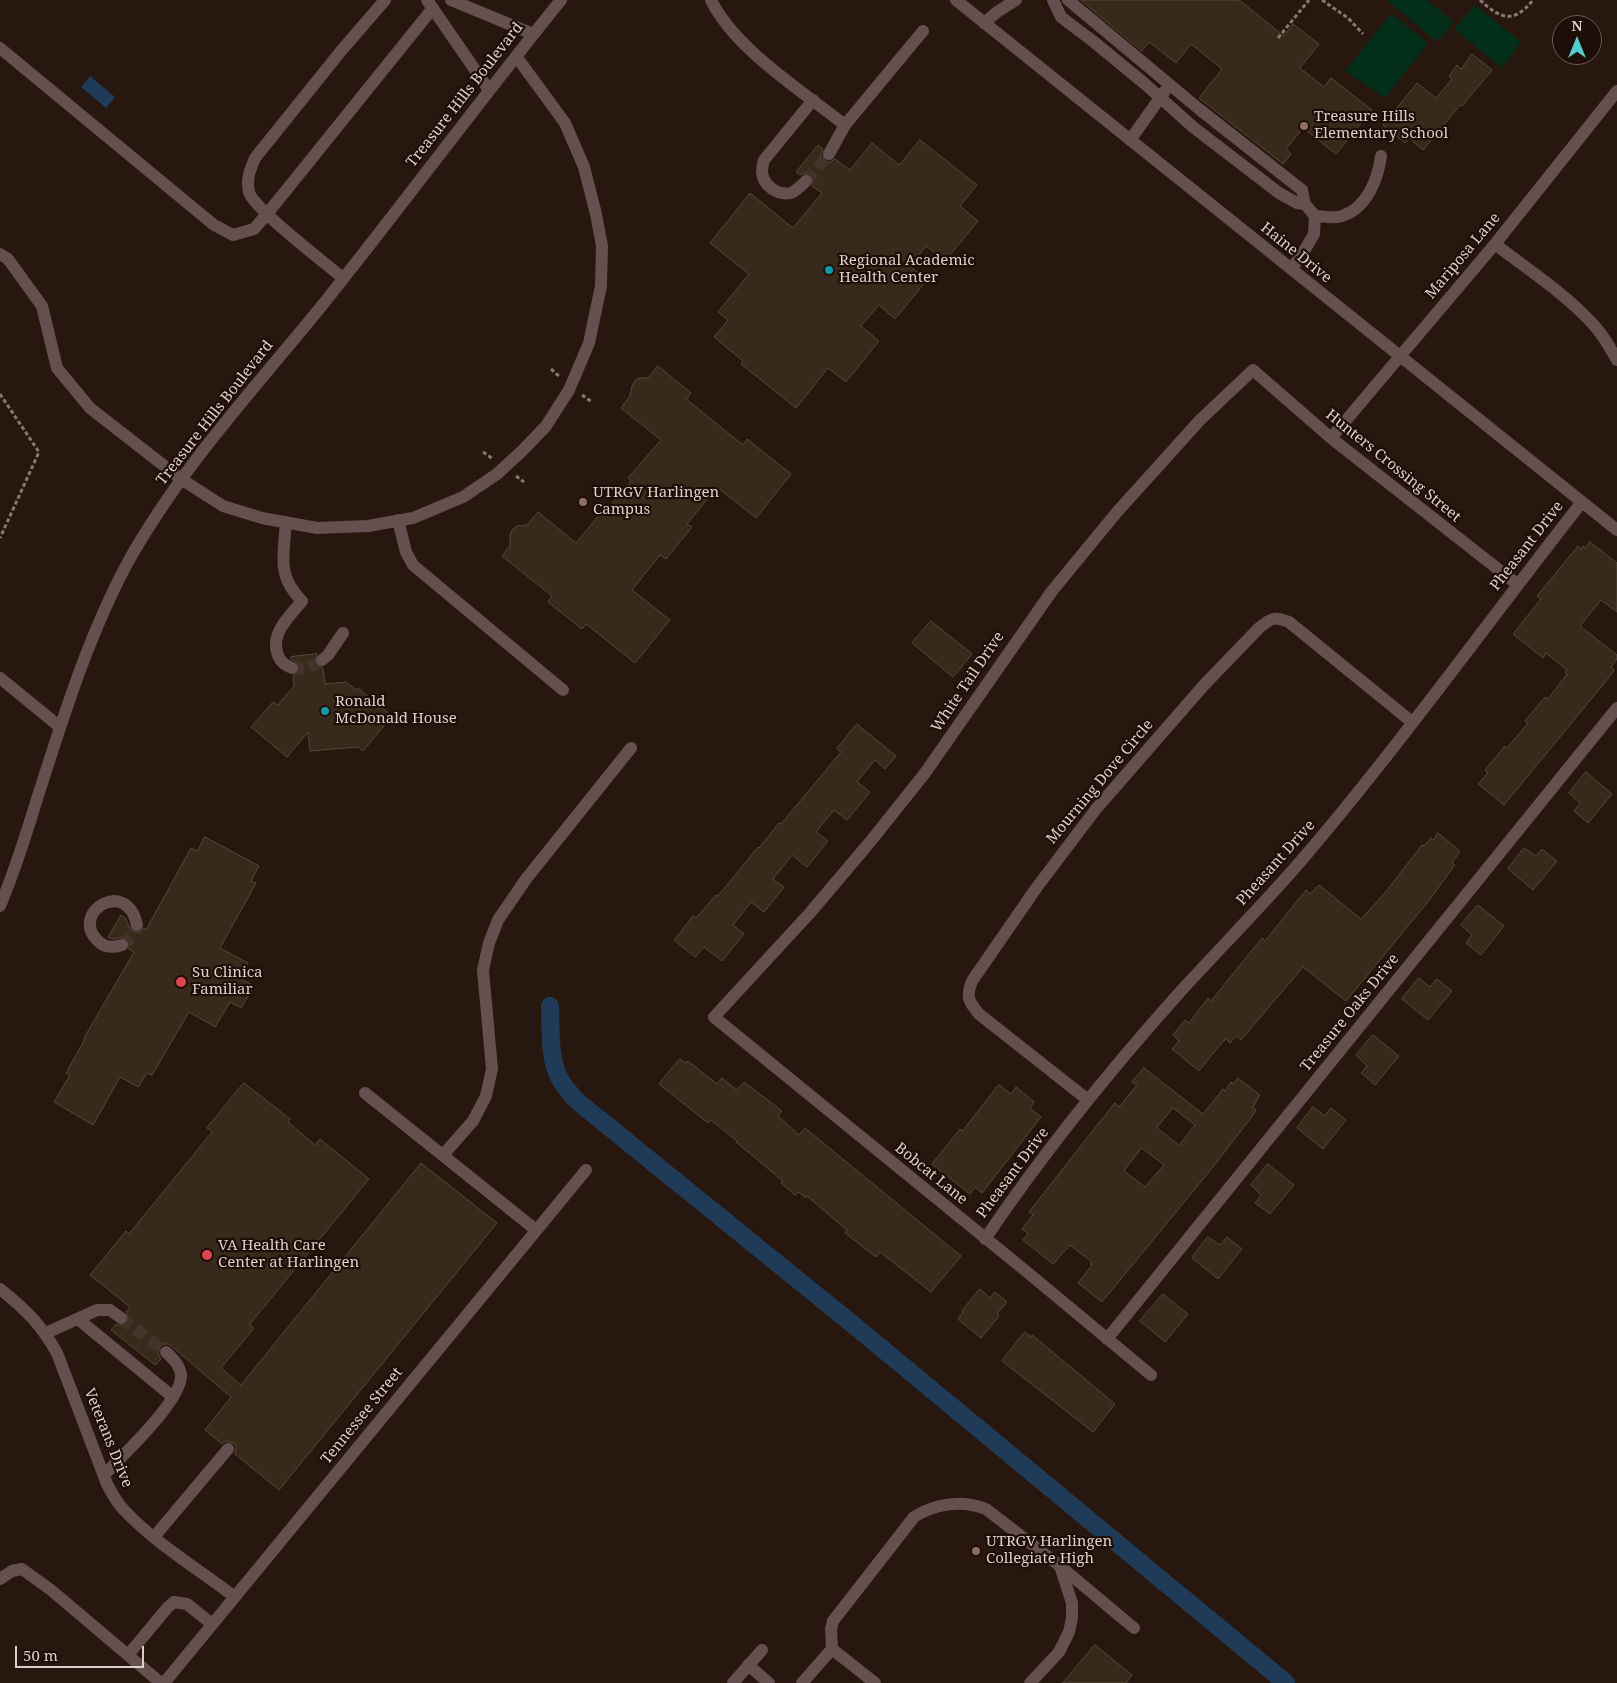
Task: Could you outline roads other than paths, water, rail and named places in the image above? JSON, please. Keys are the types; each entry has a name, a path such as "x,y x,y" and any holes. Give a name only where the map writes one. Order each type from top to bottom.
{"street":[{"path":"343,278 267,214 250,194 247,177 255,158 384,0"},
{"path":"451,0 533,34"},
{"name":"Treasure Hills Boulevard","path":"0,906 16,866 60,727 92,639 109,600 149,527 181,479 343,278 560,0"},
{"path":"711,0 732,31 754,53 845,125"},
{"name":"Haine Drive","path":"956,0 1617,530"},
{"path":"984,23 1016,0"},
{"path":"1053,0 1060,17 1094,42 1193,127 1279,193 1297,203 1305,204"},
{"path":"1068,0 1199,109 1302,190 1305,204 1315,216 1314,234 1291,269"},
{"path":"0,48 214,225 233,235 254,229 267,214 430,4 489,90"},
{"path":"829,154 845,125 923,31"},
{"path":"0,254 8,259 42,306 57,368 90,408 181,479 223,506 262,518 317,528 368,526 413,518 463,497 497,474 523,450 546,426 569,390 589,343 601,286 602,246 596,214 584,167 565,123 516,56"},
{"path":"1130,140 1170,84"},
{"name":"Mariposa Lane","path":"1331,438 1495,244 1617,91"},
{"path":"806,181 792,193 782,193 773,190 765,182 762,172 767,155 813,100"},
{"path":"1315,216 1342,217 1362,205 1379,172 1381,156"},
{"path":"1495,244 1575,307 1597,329 1617,360"},
{"name":"Hunters Crossing Street","path":"1253,370 1331,438 1517,584"},
{"name":"White Tail Drive","path":"714,1017 809,914 925,773 1052,591 1118,512 1200,420 1253,370"},
{"name":"Pheasant Drive","path":"985,1239 1088,1100 1180,992 1304,857 1364,784 1582,502"},
{"path":"398,520 406,552 413,565 563,690"},
{"path":"286,522 284,572 293,592 302,601 277,634 275,646 278,656 284,665 292,668"},
{"name":"Mourning Dove Circle","path":"1088,1100 979,1014 971,1005 968,993 972,981 1057,858 1152,744 1259,628 1269,620 1279,618 1289,622 1412,722"},
{"path":"322,660 328,655 343,633"},
{"path":"0,678 60,727"},
{"name":"Treasure Oaks Drive","path":"1108,1339 1617,708"},
{"path":"443,1155 473,1122 486,1096 492,1069 483,970 489,943 498,920 526,880 631,748"},
{"path":"122,946 108,947 100,944 95,938 90,924 95,909 108,902 124,903 134,914 137,925"},
{"name":"Bobcat Lane","path":"714,1017 1151,1375"},
{"path":"365,1093 536,1230"},
{"name":"Tennessee Street","path":"163,1683 586,1170"},
{"name":"Veterans Drive","path":"1,1292 34,1319 46,1334 57,1353 104,1476 115,1499 154,1537 234,1597"},
{"path":"46,1334 97,1310 110,1310 121,1318"},
{"path":"78,1319 173,1398"},
{"path":"104,1476 160,1417 179,1386 181,1376 177,1362 166,1352"},
{"path":"154,1537 228,1449"},
{"path":"802,1683 832,1649 831,1630 833,1622 914,1517 926,1509 945,1504 973,1504 986,1509 1060,1566 1134,1628"},
{"path":"1030,1683 1060,1652 1069,1632 1072,1618 1072,1603 1060,1566"},
{"path":"0,1579 22,1569 51,1590 163,1683"},
{"path":"128,1655 174,1602 187,1604 212,1624"},
{"path":"832,1649 875,1683"},
{"path":"733,1683 762,1650"},
{"path":"748,1665 769,1683"}],"water":[{"path":"90,76 115,97 106,108 81,87"}],"waterway":[{"path":"550,1006 554,1065 561,1081 577,1101 856,1327 1286,1683"}],"tunnel":[{"path":"806,181 829,154"},
{"path":"292,668 307,669 322,660"},
{"path":"122,945 134,936 137,925"},
{"path":"121,1318 166,1352"}],"place":[{"name":"Treasure Hills Elementary School","path":"1304,126"},
{"name":"Regional Academic Health Center","path":"829,270"},
{"name":"UTRGV Harlingen Campus","path":"583,502"},
{"name":"Ronald McDonald House","path":"325,711"},
{"name":"Su Clinica Familiar","path":"181,982"},
{"name":"VA Health Care Center at Harlingen","path":"207,1255"},
{"name":"UTRGV Harlingen Collegiate High","path":"976,1551"}]}
